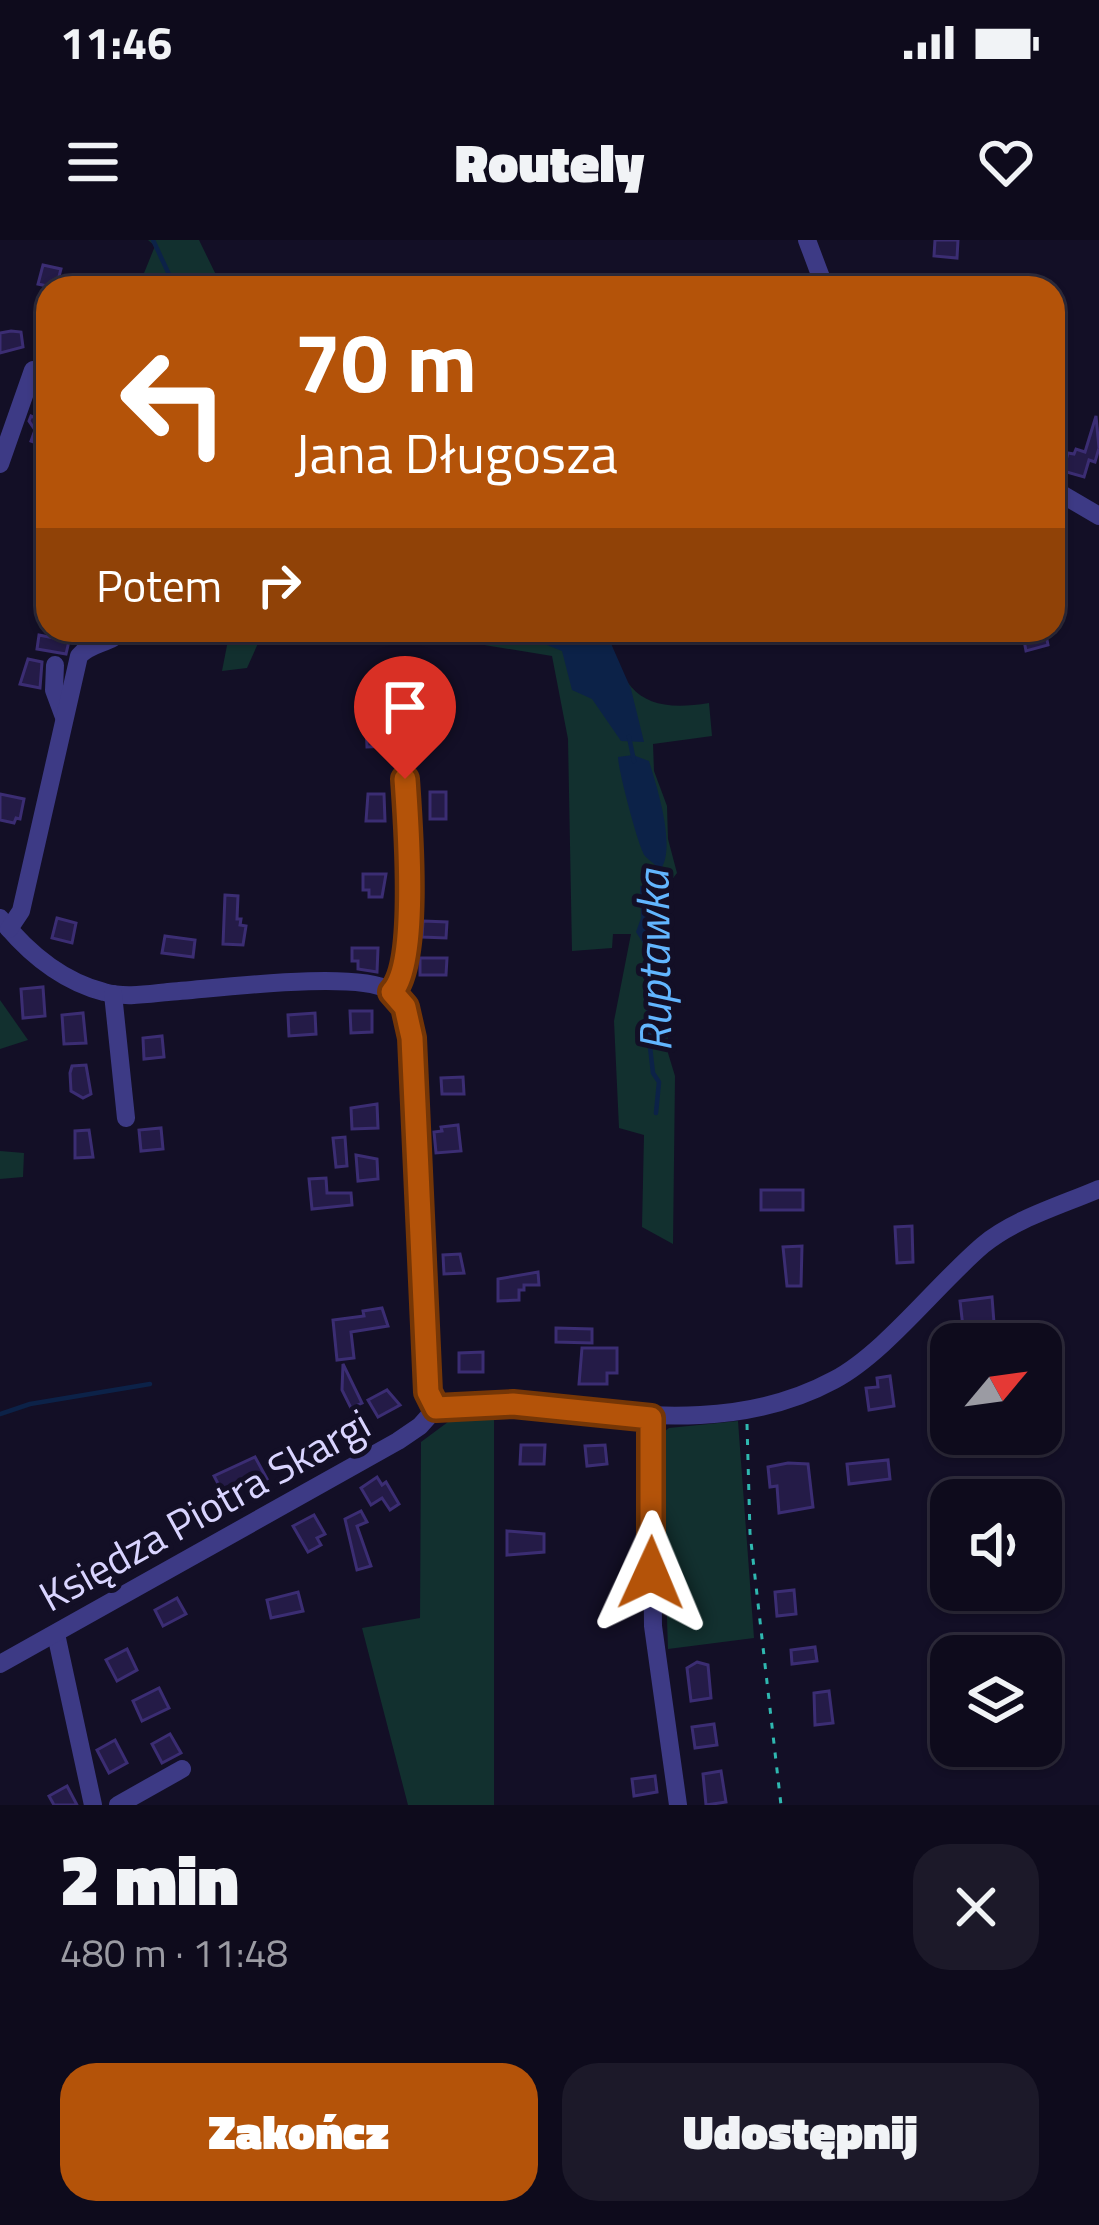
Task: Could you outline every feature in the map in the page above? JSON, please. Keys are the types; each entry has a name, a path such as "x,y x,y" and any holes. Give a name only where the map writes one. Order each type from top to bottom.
{"street":[{"path":"807,240 820,276"},
{"path":"0,464 33,370"},
{"path":"1065,496 1099,516"},
{"path":"104,642 80,656 21,911 4,924 57,972 113,994 340,982 392,992 405,1007 412,1038 428,1392 436,1408 513,1404 651,1418 746,1410 836,1379 988,1240 1099,1189"},
{"path":"55,664 54,691 64,717"},
{"path":"392,992 403,981 408,925 403,746"},
{"path":"113,994 126,1118"},
{"name":"Księdza Piotra Skargi","path":"0,1664 398,1441 436,1408"},
{"path":"651,1418 653,1626 678,1805"},
{"path":"56,1634 93,1805"},
{"path":"118,1805 182,1769"}],"path":[{"path":"746,1410 750,1533 781,1805"}],"green space":[{"path":"148,240 199,240 217,276 143,276 155,246"},
{"path":"228,642 259,642 247,668 222,671"},
{"path":"466,642 611,642 620,669 639,694 667,705 709,703 712,736 653,744 654,771 667,806 668,839 677,873 670,882 667,903 668,1053 675,1076 673,1244 642,1227 644,1135 619,1128 614,1021 631,934 613,934 612,948 572,951 568,739 552,656"},
{"path":"0,1000 28,1040 0,1049"},
{"path":"0,1151 24,1153 23,1177 0,1179"},
{"path":"494,1412 494,1805 408,1805 362,1628 420,1618 421,1442 452,1419"},
{"path":"738,1421 754,1638 668,1649 661,1434 669,1428"}],"water":[{"path":"540,642 610,642 631,689 644,742 621,741 592,699 572,690 562,651"},
{"path":"633,755 649,761 660,801 667,846 661,869 642,849 625,791 618,757"},
{"path":"658,885 665,919 657,953 648,951 636,932 641,918 640,886"}],"building":[{"path":"935,240 958,240 957,258 934,256"},
{"path":"43,265 61,269 59,276 40,276"},
{"path":"21,332 23,347 0,353 0,333"},
{"path":"31,416 36,418 36,443 31,441 35,430"},
{"path":"1096,416 1099,448 1095,462 1089,460 1084,477 1065,472 1068,453 1085,452"},
{"path":"38,642 69,642 66,654 37,649"},
{"path":"1024,642 1047,642 1048,645 1026,651"},
{"path":"28,659 42,662 40,688 20,684"},
{"path":"366,723 390,723 390,746 367,747"},
{"path":"430,792 446,792 446,819 430,819"},
{"path":"0,794 24,799 20,819 14,823 0,820"},
{"path":"368,794 384,794 385,821 366,821"},
{"path":"363,874 386,874 382,897 369,897 369,890 363,890"},
{"path":"225,895 238,896 237,919 246,926 243,945 223,944"},
{"path":"57,918 76,923 72,943 52,938"},
{"path":"423,921 447,922 446,938 422,937"},
{"path":"165,936 195,940 193,957 162,953"},
{"path":"352,948 378,948 377,972 358,969"},
{"path":"420,958 447,958 446,975 420,975"},
{"path":"43,987 45,1016 23,1018 21,989"},
{"path":"350,1011 372,1011 372,1032 351,1033"},
{"path":"83,1013 86,1043 64,1044 62,1015"},
{"path":"315,1013 316,1034 289,1036 288,1015"},
{"path":"162,1036 164,1057 144,1059 143,1038"},
{"path":"86,1065 91,1094 83,1098 71,1091 70,1073 72,1066"},
{"path":"463,1077 464,1094 442,1094 441,1078"},
{"path":"377,1104 378,1128 352,1129 351,1108"},
{"path":"458,1125 461,1151 436,1153 434,1132"},
{"path":"161,1128 163,1149 141,1151 139,1130"},
{"path":"89,1130 93,1157 75,1158 75,1131"},
{"path":"345,1137 347,1166 336,1167 333,1138"},
{"path":"356,1155 377,1159 378,1179 358,1181"},
{"path":"326,1178 327,1193 351,1193 352,1205 312,1209 309,1179"},
{"path":"761,1190 803,1190 803,1210 761,1210"},
{"path":"912,1226 913,1262 897,1263 895,1227"},
{"path":"802,1246 801,1286 787,1286 783,1247"},
{"path":"460,1254 464,1273 444,1274 443,1255"},
{"path":"538,1272 539,1285 524,1285 519,1300 498,1301 498,1279"},
{"path":"992,1297 994,1323 963,1323 960,1301"},
{"path":"382,1308 388,1326 351,1332 354,1358 337,1360 333,1320"},
{"path":"556,1328 592,1329 592,1343 556,1342"},
{"path":"582,1348 617,1348 617,1373 607,1373 607,1384 579,1384"},
{"path":"483,1352 483,1372 459,1372 459,1353"},
{"path":"343,1364 362,1403 351,1408 342,1390"},
{"path":"890,1376 894,1406 869,1410 866,1388 878,1387 877,1378"},
{"path":"387,1390 400,1405 378,1417 368,1400"},
{"path":"521,1445 545,1445 544,1464 520,1464"},
{"path":"605,1445 607,1464 587,1466 585,1446"},
{"path":"255,1457 267,1479 223,1493 214,1476"},
{"path":"888,1460 890,1479 849,1484 847,1464"},
{"path":"808,1464 813,1507 779,1513 777,1486 770,1487 768,1467"},
{"path":"377,1477 382,1485 386,1482 399,1504 390,1510 382,1498 371,1505 361,1488"},
{"path":"361,1511 367,1522 357,1526 371,1566 357,1570 345,1519"},
{"path":"314,1515 325,1534 317,1538 321,1545 308,1552 293,1526"},
{"path":"507,1531 544,1534 544,1552 507,1555"},
{"path":"794,1590 796,1614 777,1616 775,1592"},
{"path":"298,1592 303,1611 271,1618 267,1600"},
{"path":"177,1598 186,1614 163,1626 155,1610"},
{"path":"815,1647 817,1661 792,1664 791,1650"},
{"path":"127,1649 137,1670 117,1681 106,1660"},
{"path":"697,1662 708,1665 711,1698 691,1701 687,1668"},
{"path":"159,1688 169,1708 142,1721 133,1701"},
{"path":"829,1691 833,1723 815,1725 814,1693"},
{"path":"714,1724 717,1745 695,1748 692,1727"},
{"path":"170,1734 181,1753 162,1763 152,1744"},
{"path":"115,1740 127,1763 109,1773 97,1750"},
{"path":"721,1771 726,1802 706,1805 703,1774"},
{"path":"655,1776 657,1792 634,1796 632,1779"},
{"path":"67,1786 77,1805 54,1805 49,1796"}],"waterway":[{"name":"Ruptawka","path":"153,240 170,276"},
{"name":"Ruptawka","path":"629,737 634,761"},
{"name":"Ruptawka","path":"655,889 657,864"},
{"name":"Ruptawka","path":"652,948 649,1038 653,1073 659,1082 656,1113"},
{"path":"0,1414 30,1404 150,1384"}],"route":[{"path":"405,779 408,925 403,981 392,992 409,1016 412,1038 428,1392 436,1408 513,1404 651,1418 651,1573"}]}
